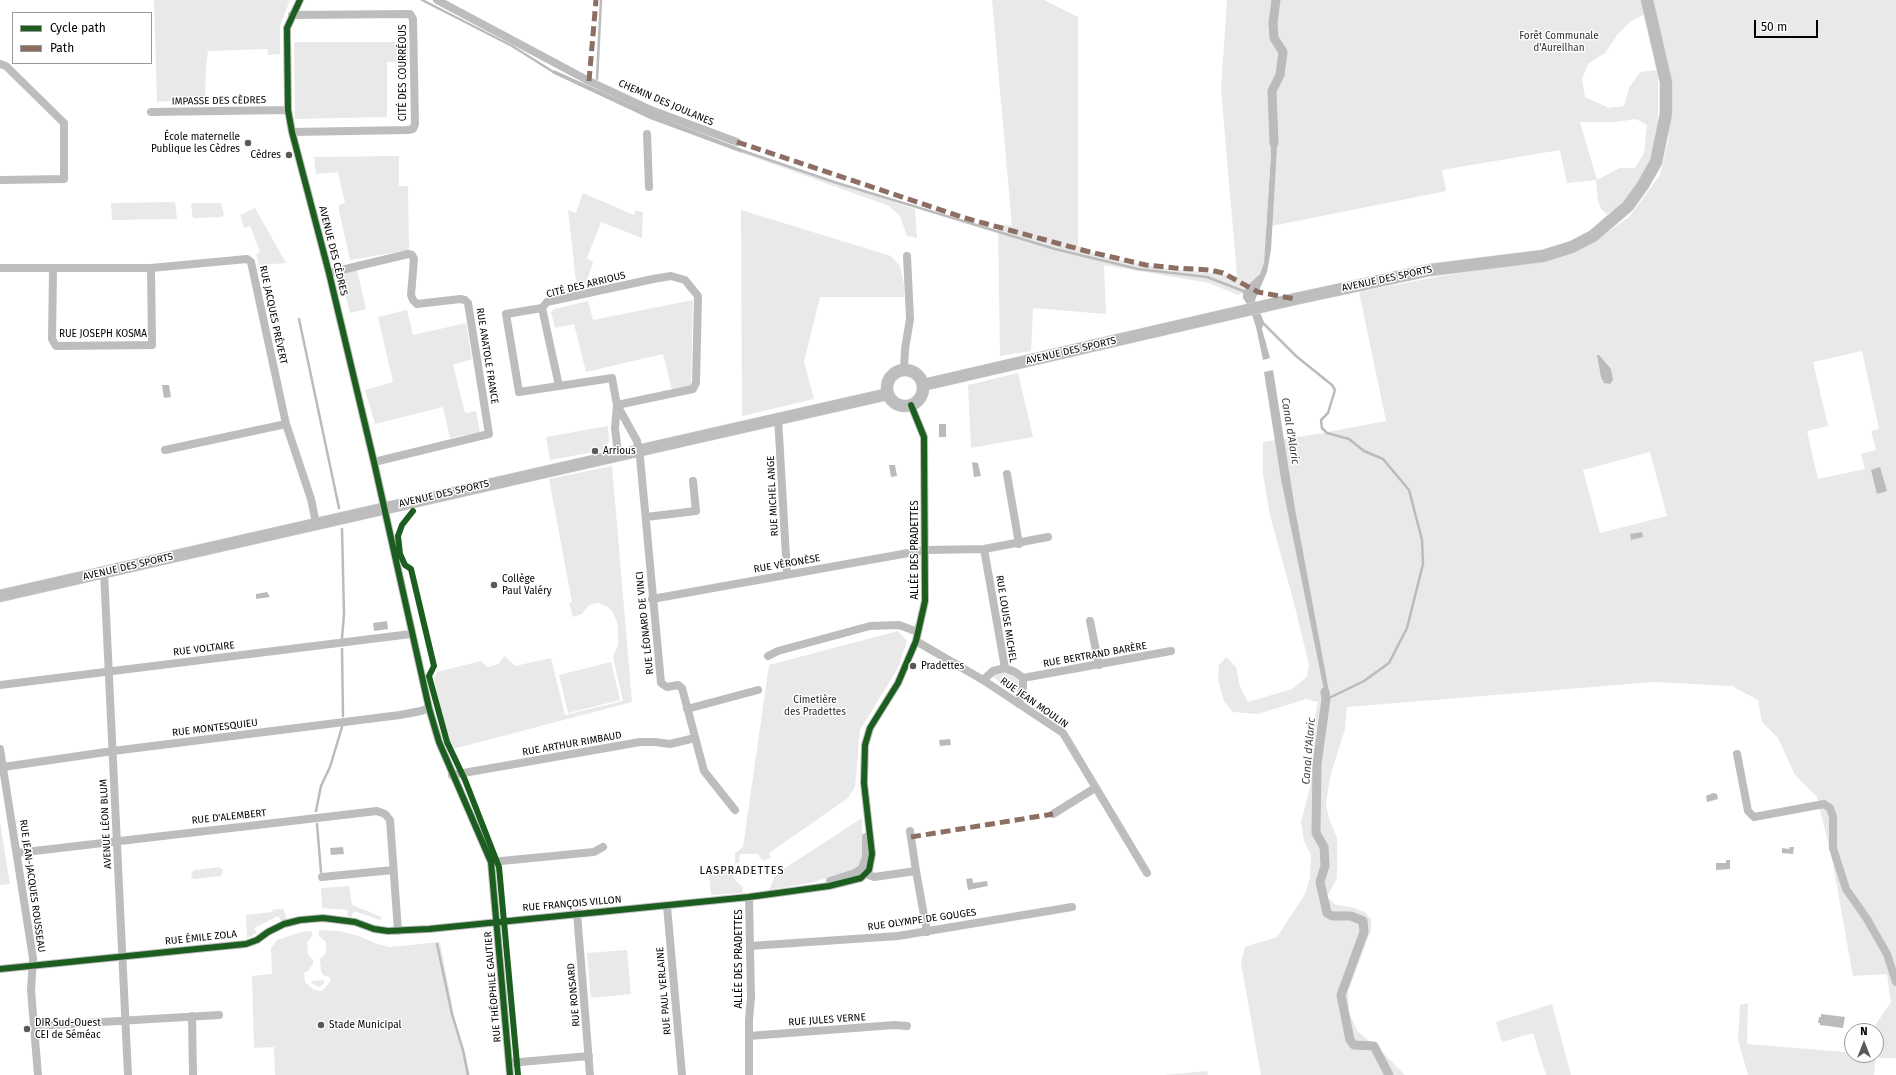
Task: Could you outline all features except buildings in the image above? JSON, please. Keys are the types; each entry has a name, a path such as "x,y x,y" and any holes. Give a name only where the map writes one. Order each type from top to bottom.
{"main road":[{"name":"AVENUE DES SPORTS","path":"923,385 1243,312 1295,298 1430,270 1543,256 1572,247 1593,236 1628,206 1644,185 1656,162 1662,137 1667,101 1666,82 1647,0"},
{"path":"899,371 909,371 918,376 923,385 922,395 911,405 899,405 893,402 888,394 887,388 890,378 899,371"},
{"name":"AVENUE DES SPORTS","path":"0,596 778,417 888,394"}],"street":[{"name":"AVENUE DES CÈDRES","path":"300,0 287,28 288,110 292,132 329,273 384,507"},
{"name":"CHEMIN DES JOULANES","path":"437,0 589,81 651,110 737,142"},
{"name":"CITÉ DES COURRÉOUS","path":"292,15 410,14 413,19 415,124 413,129 408,130 292,132"},
{"path":"0,64 6,66 64,123 64,179 0,180"},
{"name":"IMPASSE DES CÈDRES","path":"151,112 288,110"},
{"path":"647,134 648,187"},
{"name":"RUE ANATOLE FRANCE","path":"329,273 408,254 412,255 414,259 411,295 417,304 460,299 465,300 468,304 489,434 374,462"},
{"path":"904,370 905,349 910,319 907,256"},
{"name":"RUE JACQUES PRÉVERT","path":"0,268 151,268 247,259 252,262 286,424 311,498 316,523"},
{"name":"RUE JOSEPH KOSMA","path":"53,269 52,339 56,346 64,346 152,345 151,268"},
{"name":"CITÉ DES ARRIOUS","path":"559,386 542,308 547,302 671,276 684,280 692,287 698,296 696,383 692,389 617,405"},
{"path":"542,308 506,314 519,392 612,378 617,405 615,428 618,454"},
{"path":"617,405 637,441 639,449"},
{"name":"ALLÉE DES PRADETTES","path":"749,1075 749,898 809,888 863,872 866,858 867,818 864,783 865,745 870,728 898,683 916,641 925,601 924,437 911,405"},
{"name":"RUE MICHEL ANGE","path":"778,417 787,574"},
{"path":"165,450 286,424"},
{"name":"RUE LÉONARD DE VINCI","path":"639,449 661,683 667,687 678,685 682,688 704,771 735,810"},
{"path":"1007,474 1019,544"},
{"path":"646,517 696,511 693,481"},
{"name":"RUE THÉOPHILE GAUTIER","path":"384,507 411,634 439,742 491,862 510,1075"},
{"name":"RUE VÉRONÈSE","path":"652,599 925,550 984,549 1019,544 1048,537"},
{"name":"RUE LOUISE MICHEL","path":"983,680 993,671 1005,668 984,549"},
{"name":"AVENUE LÉON BLUM","path":"104,572 128,1075"},
{"path":"1090,621 1098,665"},
{"path":"768,656 870,626 899,625 918,632"},
{"name":"RUE VOLTAIRE","path":"0,685 411,634"},
{"name":"RUE JEAN MOULIN","path":"916,641 983,680 1063,733 1147,873"},
{"name":"RUE BERTRAND BARÈRE","path":"1023,678 1171,651"},
{"path":"1005,668 1015,672 1023,678 1023,687 1019,704"},
{"path":"687,708 758,690"},
{"name":"RUE MONTESQUIEU","path":"3,767 113,751 400,715 429,708"},
{"name":"RUE ARTHUR RIMBAUD","path":"452,775 640,742 670,744 695,738"},
{"name":"RUE JEAN-JACQUES ROUSSEAU","path":"0,749 17,852 32,965 31,990 38,1075"},
{"path":"1737,754 1748,811 1754,817 1824,804 1830,808 1833,816 1833,848 1846,889 1867,919 1887,954 1896,982"},
{"path":"1053,814 1095,788"},
{"name":"RUE D'ALEMBERT","path":"17,852 377,811 384,814 390,820 398,931"},
{"path":"910,831 927,932"},
{"path":"491,862 594,852 603,846"},
{"path":"322,877 393,870"},
{"path":"863,872 874,877 916,871"},
{"name":"RUE FRANÇOIS VILLON","path":"398,931 749,898"},
{"name":"RUE PAUL VERLAINE","path":"667,906 682,1075"},
{"name":"RUE OLYMPE DE GOUGES","path":"750,946 898,936 1072,907"},
{"name":"RUE RONSARD","path":"577,913 590,1075"},
{"name":"RUE ÉMILE ZOLA","path":"0,969 123,955 246,944 257,940 268,932 284,924 315,918 355,922 374,930 398,931"},
{"path":"35,1026 219,1015"},
{"path":"192,1016 193,1075"},
{"name":"RUE JULES VERNE","path":"749,1036 894,1025 907,1026"},
{"path":"509,1063 589,1056"}],"green space":[{"path":"154,0 290,0 280,26 280,54 268,55 267,49 208,51 205,99 157,102"},
{"name":"Forêt Communale d'Aureilhan","path":"992,0 1044,0 1078,17 1078,246 1104,257 1162,268 1237,276 1221,89 1227,0 1644,0 1645,14 1630,22 1617,35 1605,53 1588,64 1582,79 1585,97 1609,108 1624,106 1629,88 1640,72 1658,70 1658,122 1648,171 1624,203 1607,214 1601,209 1598,200 1596,180 1567,183 1560,150 1442,170 1446,191 1272,226 1278,131 1270,132 1271,155 1264,263 1260,274 1245,288 1243,293 1238,295 1209,283 1104,265 1106,314 1033,308 1031,351 1000,356 998,224 1012,226","holes":["1636,119 1647,125 1644,153 1635,168 1620,168 1597,180 1580,122 1616,122"]},
{"path":"1653,0 1896,0 1896,1058 1884,1058 1884,1023 1877,1023 1891,1002 1887,974 1853,976 1832,859 1817,797 1795,775 1778,738 1762,722 1758,700 1732,686 1654,682 1347,707 1345,729 1330,777 1326,804 1329,819 1337,838 1337,878 1327,897 1336,905 1351,907 1365,912 1371,920 1371,930 1348,992 1349,1013 1358,1032 1379,1049 1405,1075 1261,1075 1241,963 1245,947 1277,937 1305,894 1310,878 1311,855 1304,841 1301,822 1310,787 1315,717 1318,702 1306,699 1258,714 1233,712 1224,701 1218,680 1219,665 1226,657 1236,667 1240,687 1248,702 1292,689 1307,677 1309,665 1270,515 1263,474 1263,442 1317,434 1386,421 1359,292 1441,276 1513,265 1589,245 1629,217 1660,175 1669,136 1668,70","holes":["1862,351 1879,429 1871,431 1876,450 1861,454 1865,469 1818,479 1807,431 1828,426 1813,362","1650,452 1667,516 1600,533 1583,470"]},
{"path":"294,42 408,42 408,62 387,62 387,117 295,119"},
{"path":"742,149 915,209 917,238 907,236 900,216 889,206 742,153"},
{"path":"399,156 399,186 408,186 409,250 350,260 339,211 339,205 345,203 338,172 316,174 314,157"},
{"path":"583,193 634,215 636,210 643,212 642,238 601,222 587,258 593,262 586,284 576,281 568,210 576,213"},
{"path":"175,202 177,219 112,220 111,203"},
{"path":"193,203 221,203 224,214 222,217 193,218 191,206"},
{"path":"255,208 286,263 259,265 256,254 260,252 250,226 244,228 240,215"},
{"path":"741,210 891,256 900,266 904,284 904,297 820,297 804,362 814,399 742,416"},
{"path":"357,270 366,309 350,313 340,273"},
{"path":"693,300 691,385 687,388 672,390 663,354 586,372 574,324 555,328 551,312 554,309 588,301 593,320"},
{"path":"407,310 413,335 466,323 472,359 453,365 465,413 476,411 480,432 450,438 443,407 375,424 365,390 393,382 378,317"},
{"path":"1018,373 1033,437 971,448 968,385"},
{"path":"608,426 609,441 605,450 550,460 546,437"},
{"path":"612,466 632,702 453,749 448,738 434,680 437,672 481,661 488,667 499,664 505,656 515,666 551,658 565,715 623,701 613,657 618,645 618,633 617,622 612,611 606,606 598,603 589,605 582,614 573,617 569,603 572,602 549,479"},
{"name":"Cimetière des Pradettes","path":"898,631 907,641 898,668 860,730 855,787 848,798 769,853 771,857 764,861 759,857 759,854 740,854 739,863 735,863 735,853 743,847 769,665"},
{"path":"611,662 620,700 568,713 559,675"},
{"path":"1009,672 1018,680 1020,685 1019,692 1009,690 992,676 996,673"},
{"path":"862,818 863,858 860,867 853,871 809,883 769,890 776,874"},
{"path":"0,822 10,884 0,885"},
{"path":"708,866 732,867 733,876 743,887 742,893 711,895"},
{"path":"219,867 223,870 221,876 195,879 192,878 191,874 194,870"},
{"path":"349,886 352,905 382,917 380,920 354,911 351,917 347,916 348,910 322,908 321,888"},
{"path":"283,909 287,919 282,922 278,916 254,928 257,933 247,938 246,915 273,912 272,910"},
{"path":"319,930 339,931 359,936 377,944 390,947 440,942 456,1026 466,1056 470,1075 275,1075 274,1047 254,1048 252,976 272,974 271,948 277,940 301,932 312,931 312,936 307,942 308,954 313,960 313,964 307,972 304,972 305,982 314,990 322,991 330,982 331,978 323,975 321,971 320,959 326,953 326,942 319,936"},
{"path":"627,950 631,994 591,998 587,953"},
{"path":"324,980 324,984 319,987 311,983 312,981"},
{"path":"1748,1003 1747,1044 1844,1052 1844,1063 1875,1063 1874,1075 1748,1075 1738,1040 1740,1005"},
{"path":"1552,1004 1571,1075 1546,1075 1533,1033 1502,1042 1496,1022"},
{"path":"1207,1071 1208,1075 1163,1075"}],"shaded area":[{"path":"554,70 654,115 742,149 742,153 650,119 552,73"},
{"path":"1278,131 1271,250 1267,272 1255,300 1264,322 1262,329 1270,358 1263,360 1256,327 1250,309 1243,298 1243,293 1246,287 1260,274 1264,263 1271,155 1270,132"},
{"path":"1597,355 1599,355 1611,369 1613,380 1610,384 1604,383 1601,377"},
{"path":"1273,370 1295,509 1330,697 1327,703 1323,701 1324,690 1281,479 1264,372"},
{"path":"162,385 169,385 171,397 164,398"},
{"path":"939,424 946,424 946,437 939,437"},
{"path":"972,462 978,463 981,476 974,477"},
{"path":"889,465 895,465 897,476 891,477"},
{"path":"1880,467 1887,491 1877,494 1871,470"},
{"path":"1642,532 1643,537 1631,540 1630,534"},
{"path":"267,592 270,597 256,599 256,594"},
{"path":"387,621 388,629 374,631 373,623"},
{"path":"950,739 951,745 940,746 939,740"},
{"path":"1713,793 1717,794 1718,799 1707,802 1706,796"},
{"path":"343,847 344,854 331,855 330,848"},
{"path":"1790,847 1794,847 1793,854 1782,853 1782,848 1789,849"},
{"path":"1726,860 1730,860 1730,869 1716,870 1716,863 1726,863"},
{"path":"972,878 973,883 987,881 988,886 968,890 966,879"},
{"path":"1821,1014 1845,1017 1843,1028 1820,1025 1820,1023 1818,1023"}],"waterway":[{"path":"422,0 512,46 555,73"},
{"path":"597,79 601,0"},
{"name":"Canal d'Alaric","path":"1274,143 1272,91 1280,75 1283,52 1274,38 1273,23 1276,0"},
{"path":"740,150 834,182 1055,249 1138,269 1207,277 1246,292"},
{"path":"299,319 339,508"},
{"path":"1262,322 1296,356 1332,385 1335,390 1328,413 1321,420 1322,428 1327,433 1349,439 1364,451 1383,459 1409,490 1422,540 1423,564 1407,628 1389,663 1364,681 1329,698"},
{"path":"342,529 344,614 342,638"},
{"path":"342,649 343,716"},
{"name":"Canal d'Alaric","path":"1325,692 1326,699 1317,764 1316,833 1324,847 1325,866 1320,882 1327,913 1332,916 1351,916 1363,921 1364,932 1341,995 1350,1040 1354,1045 1374,1046 1389,1075"},
{"path":"316,811 321,786 330,767 342,727"},
{"path":"317,824 321,872"},
{"path":"437,944 452,1014 463,1050 468,1075"}],"marked path":[{"path":"589,81 596,0"},
{"path":"737,142 965,218 1086,251 1146,265 1210,270 1223,273 1258,292 1295,299"},
{"path":"911,837 1053,814"}],"cycle path":[{"path":"300,0 287,28 288,110 292,132 329,273 374,462 429,708 439,742 491,862 510,1075"},
{"path":"0,969 246,944 257,940 268,932 284,924 300,920 323,918 355,922 374,929 388,931 429,929 749,897 829,886 861,878 869,870 872,854 864,783 865,745 870,728 898,683 916,641 925,601 924,437 911,405"},
{"path":"413,511 402,525 398,536 400,554 405,565 411,569 434,666 429,676 447,742 465,780 499,867 518,1075"}],"place":[{"name":"École maternelle Publique les Cèdres","path":"248,143"},
{"name":"Cèdres","path":"289,155"},
{"name":"Arrious","path":"595,451"},
{"name":"Collège Paul Valéry","path":"494,585"},
{"name":"Pradettes","path":"913,666"},
{"name":"Stade Municipal","path":"321,1025"},
{"name":"DIR Sud-Ouest CEI de Séméac","path":"27,1029"}],"district":[{"name":"LASPRADETTES","path":"742,871"}]}
